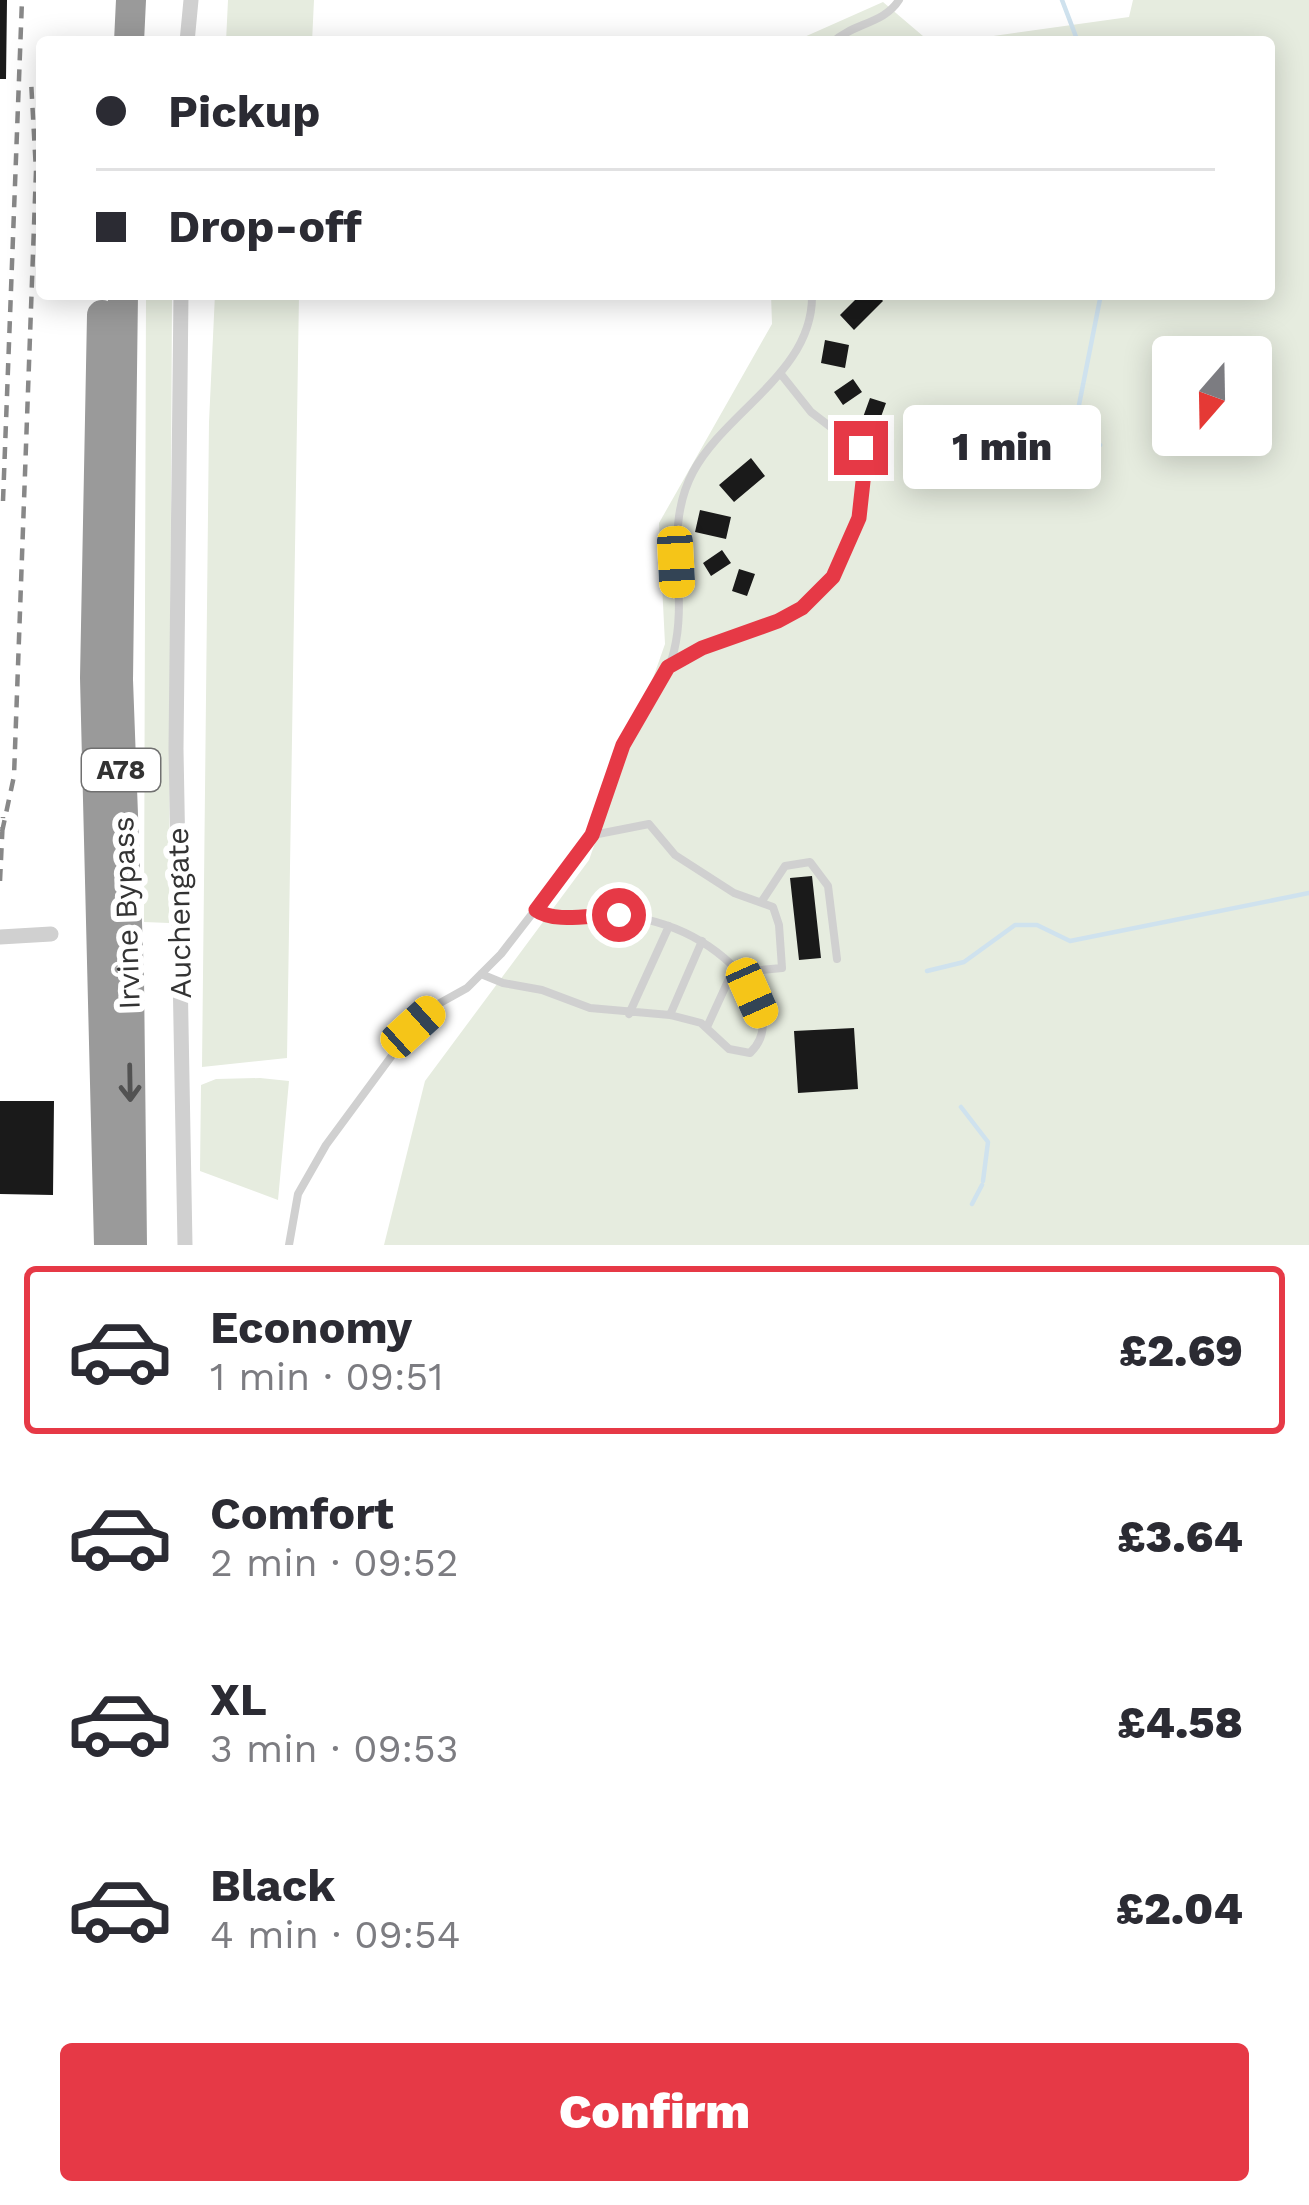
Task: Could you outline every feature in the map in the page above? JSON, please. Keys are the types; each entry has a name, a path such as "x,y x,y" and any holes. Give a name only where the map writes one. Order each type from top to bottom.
{"highway":[{"path":"109,36 111,0"},
{"path":"129,36 131,0"},
{"name":"Irvine Bypass","path":"103,300 95,678 109,1245"},
{"name":"Irvine Bypass","path":"123,300 118,680 129,977 132,1245"}],"street":[{"path":"188,36 190,0"},
{"name":"Auchengate","path":"181,300 176,749 185,1245"},
{"path":"0,937 51,934"}],"lane":[{"path":"839,36 881,18 898,0"},
{"path":"289,1245 298,1194 326,1145 413,1027 481,974 592,835 623,745 668,667 679,628 675,537 678,508 689,478 705,450 793,356 805,331 811,300"},
{"path":"668,667 702,648 802,608 833,577 859,518 866,454 811,412 780,373"},
{"path":"592,835 649,824 675,855 734,893 772,907 782,968 736,970"},
{"path":"762,901 784,866 810,862 828,886 837,959"},
{"path":"481,974 590,1008 670,1015 707,1027 738,1052 750,1053 761,1042 762,1016 736,970 702,941 669,926 619,915 546,917 536,910"},
{"path":"629,1014 669,926"},
{"path":"670,1015 702,941"},
{"path":"707,1027 736,970"}],"shaded area":[{"path":"228,0 314,0 312,36 226,36"},
{"path":"1133,0 1309,0 1309,1245 384,1245 425,1081 589,860 665,644 659,523 772,324 771,300 1275,300 1275,36 994,36 1129,17"},
{"path":"883,2 923,36 806,36"},
{"path":"146,300 172,300 169,923 144,922"},
{"path":"215,300 299,300 287,1058 202,1067 209,422"},
{"path":"216,1079 289,1081 278,1200 200,1171 201,1085"}],"building":[{"path":"0,0 7,0 6,79 0,79"},
{"path":"855,300 883,301 854,330 840,315"},
{"path":"825,340 849,345 845,368 821,363"},
{"path":"853,379 862,392 843,405 834,392"},
{"path":"870,398 886,403 878,425 862,420"},
{"path":"751,458 765,476 734,502 719,485"},
{"path":"700,510 731,517 726,539 695,532"},
{"path":"722,550 731,563 711,576 703,563"},
{"path":"739,569 755,574 747,596 732,591"},
{"path":"812,876 821,958 799,960 790,878"},
{"path":"854,1028 858,1089 798,1093 794,1031"},
{"path":"0,1101 54,1101 53,1195 0,1194"}],"waterway":[{"path":"1062,0 1076,36"},
{"path":"1100,300 1077,415 1082,430 1100,445"},
{"path":"927,971 964,962 1015,925 1037,925 1070,941 1309,893"},
{"path":"961,1107 988,1142 983,1181"},
{"path":"972,1204 982,1185"}],"railway":[{"path":"3,501 22,0"},
{"path":"2,832 14,776 36,171 31,80"},
{"path":"0,881 3,817"}],"route":[{"path":"619,915 556,918 536,910 592,835 623,745 668,667 702,648 802,608 833,577 859,518 866,454 861,448"}]}
